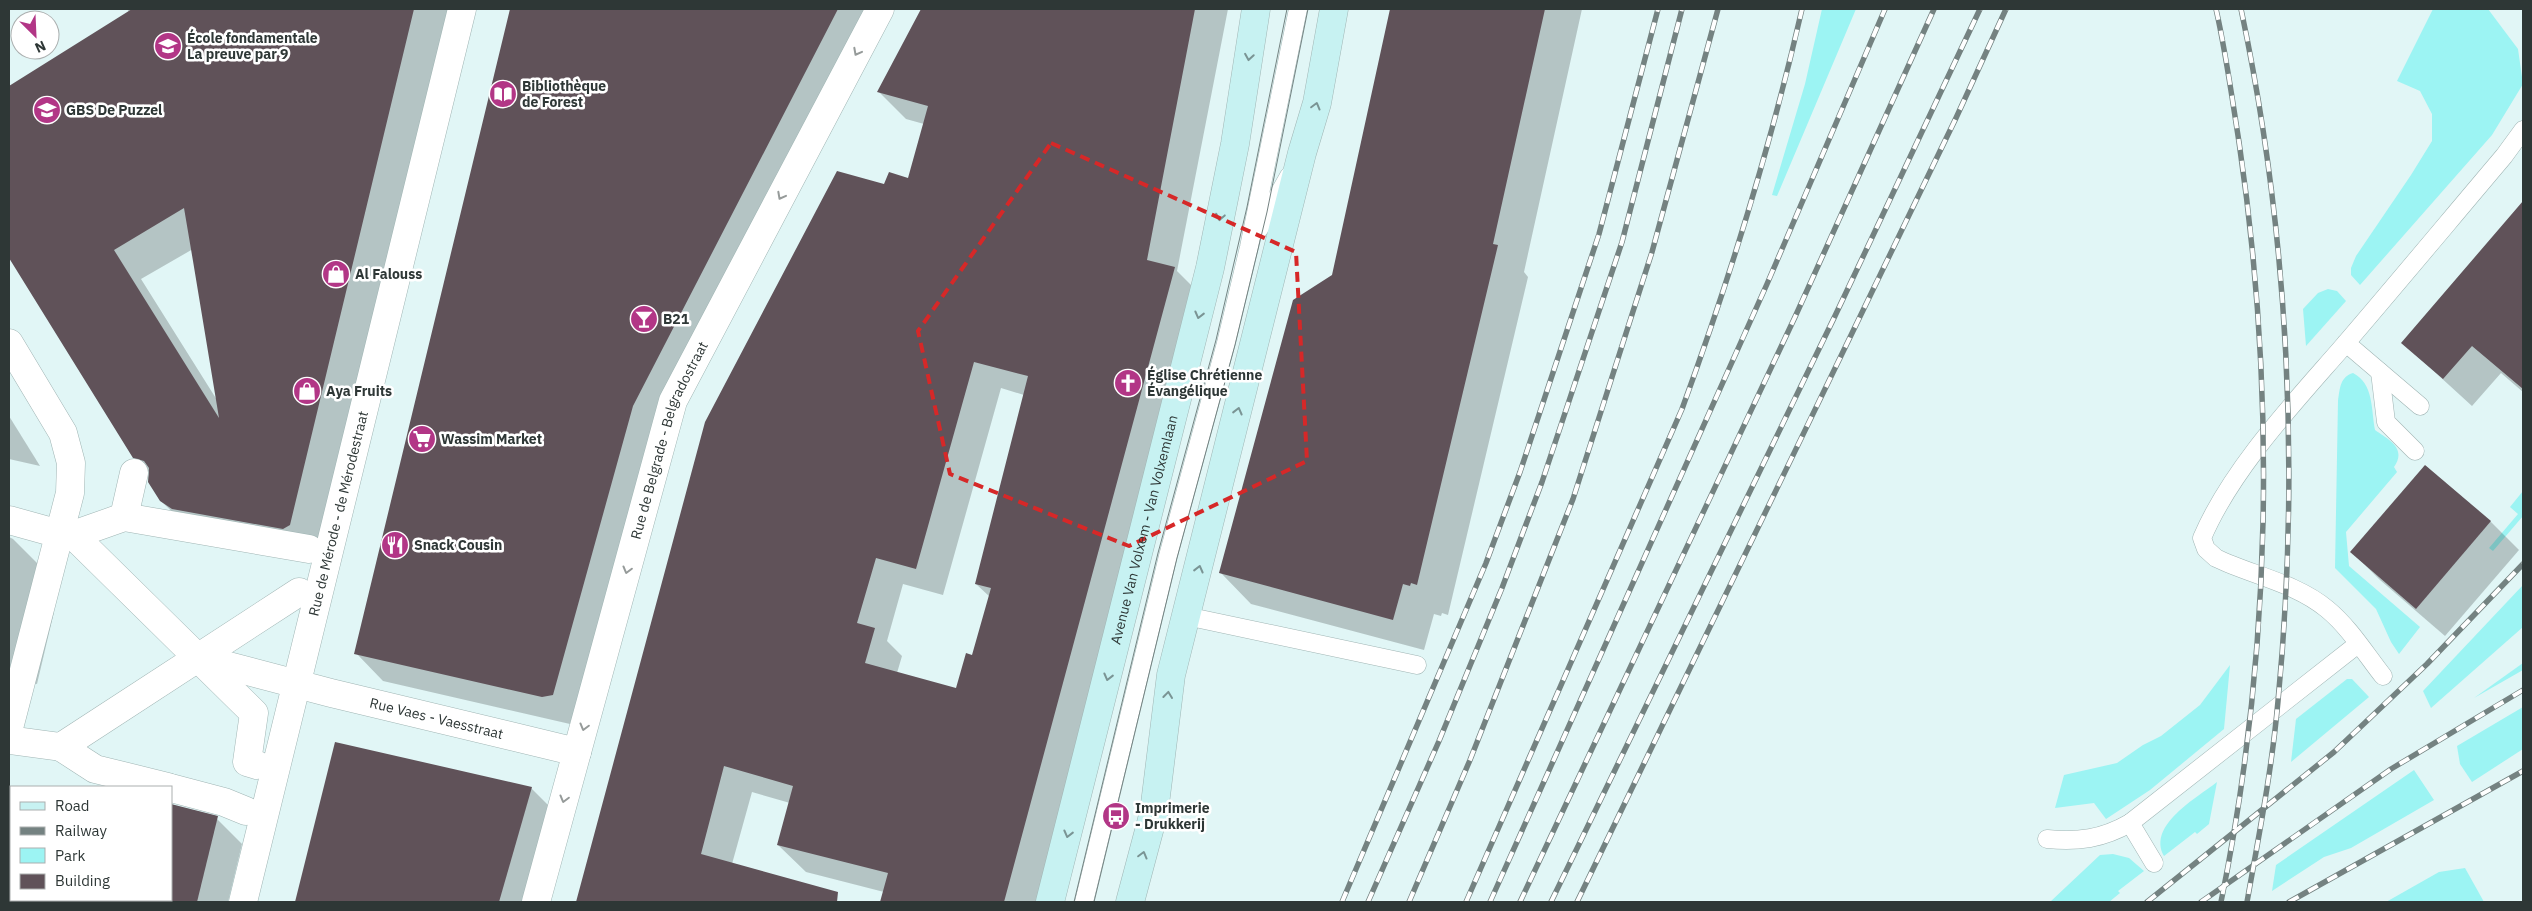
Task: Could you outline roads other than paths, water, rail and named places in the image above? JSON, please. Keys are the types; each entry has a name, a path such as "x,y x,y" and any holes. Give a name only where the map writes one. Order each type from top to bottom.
{"main road":[{"name":"Avenue Van Volxem - Van Volxemlaan","path":"1050,902 1210,268 1235,144 1256,9"},
{"name":"Avenue Van Volxem - Van Volxemlaan","path":"1130,902 1154,812 1171,675 1302,153 1317,103 1334,9"}],"street":[{"name":"Rue de Mérode - de Mérodestraat","path":"243,902 462,9"},
{"name":"Rue de Belgrade - Belgradostraat","path":"536,902 673,401 880,9"},
{"path":"9,343 63,433 72,463 66,534 13,736 61,747 95,769 162,786"},
{"path":"124,517 134,473"},
{"path":"66,534 124,517 309,549"},
{"path":"9,520 66,534 254,713 247,762 257,764"},
{"path":"61,747 299,592"},
{"name":"Rue Vaes - Vaesstraat","path":"198,658 296,684 577,752"},
{"path":"172,789 224,802 246,812"}],"lane":[{"name":"Avenue Van Volxem - Van Volxemlaan","path":"1084,902 1166,564 1226,343 1249,247 1298,9"},
{"path":"2383,676 2345,626 2319,604 2307,595 2216,558 2206,549 2202,538 2209,522 2233,484 2274,426 2346,343 2368,305 2504,156 2523,130"},
{"name":"Avenue Van Volxem - Van Volxemlaan","path":"1249,247 1302,153"},
{"path":"2346,343 2420,406"},
{"path":"2380,372 2386,422 2415,451"},
{"path":"1186,616 1417,665"},
{"path":"2047,839 2089,840 2110,834 2130,823 2358,644"},
{"path":"2130,823 2154,863"}],"tram line":[{"path":"1074,902 1158,553 1216,340 1247,207 1287,9"},
{"path":"1094,902 1177,558 1235,345 1267,212 1308,9"}],"railway":[{"path":"1342,902 1486,563 1520,472 1599,234 1658,9"},
{"path":"1368,902 1439,741 1502,588 1542,482 1622,242 1682,9"},
{"path":"1409,902 1470,760 1573,499 1652,252 1718,9"},
{"path":"1466,902 1682,409 1733,261 1777,110 1802,9"},
{"path":"1490,902 1767,284 1885,9"},
{"path":"1520,902 1795,317 1934,9"},
{"path":"1551,902 1834,318 1980,9"},
{"path":"1577,902 1956,118 2006,9"},
{"path":"2216,9 2239,142 2251,237 2259,332 2263,427 2263,523 2259,618 2251,714 2238,808 2221,902"},
{"path":"2241,9 2257,94 2270,180 2280,267 2289,441 2285,614 2278,701 2269,777 2247,902"},
{"path":"2147,902 2334,752 2427,664 2523,564"},
{"path":"2201,902 2391,769 2523,690"},
{"path":"2289,902 2523,771"}],"place":[{"name":"École fondamentale La preuve par 9","path":"168,46"},
{"name":"Bibliothèque de Forest","path":"503,94"},
{"name":"GBS De Puzzel","path":"47,110"},
{"name":"Al Falouss","path":"336,274"},
{"name":"B21","path":"644,319"},
{"name":"Église Chrétienne Évangélique","path":"1128,383"},
{"name":"Aya Fruits","path":"307,391"},
{"name":"Wassim Market","path":"422,439"},
{"name":"Snack Cousin","path":"395,545"},
{"name":"Imprimerie - Drukkerij","path":"1116,816"}]}
